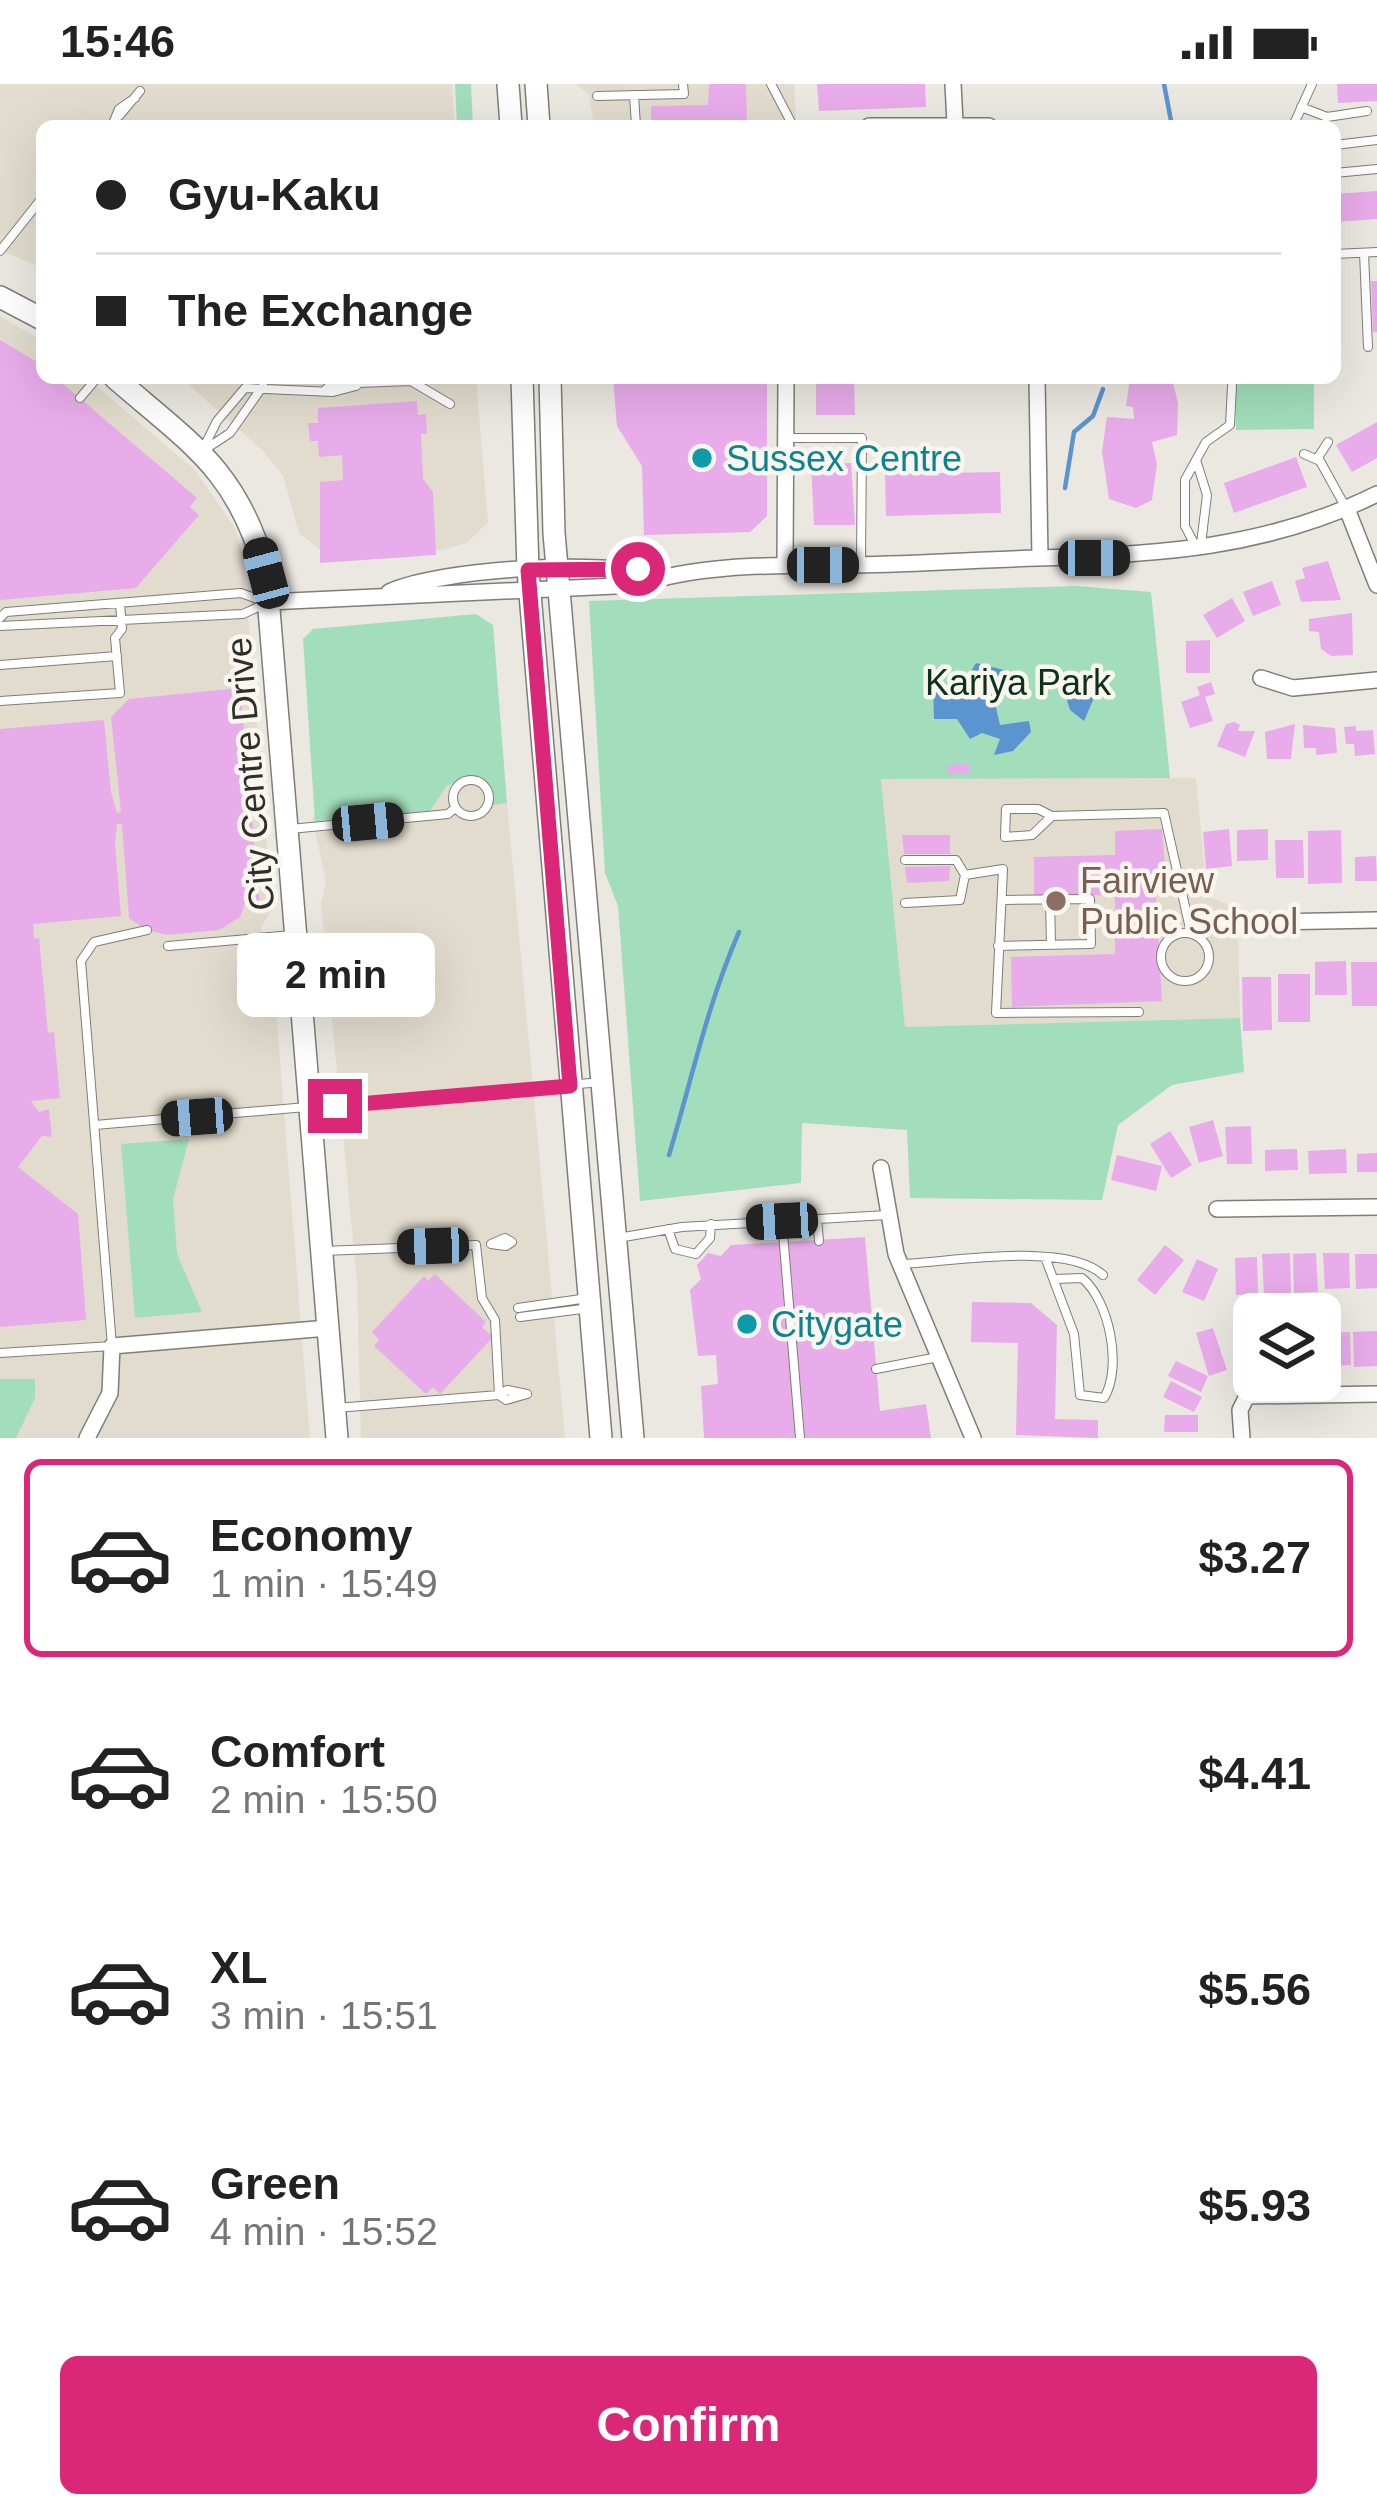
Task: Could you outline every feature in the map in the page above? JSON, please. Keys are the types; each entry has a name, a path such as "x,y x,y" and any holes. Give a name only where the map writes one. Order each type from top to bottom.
{"main road":[{"path":"508,84 511,120"},
{"path":"536,84 539,120"},
{"path":"0,297 36,316"},
{"name":"City Centre Drive","path":"122,384 232,485 248,516 266,573 337,1438"},
{"path":"522,384 529,580 601,1438"},
{"path":"550,384 559,579 633,1438"}],"street":[{"path":"953,84 956,120"},
{"path":"784,566 786,384"},
{"path":"1037,384 1040,558"},
{"path":"268,602 386,593 416,580 559,579 637,585 663,576 784,566 1199,551 1347,509 1377,494"},
{"path":"1347,509 1377,585"},
{"path":"1261,678 1294,688 1377,680"},
{"path":"1265,922 1377,920"},
{"path":"881,1168 900,1264 973,1438"},
{"path":"1217,1209 1377,1207"},
{"path":"87,1438 110,1393 112,1346 328,1328"},
{"path":"1242,1438 1240,1410 1247,1396 1377,1394"}],"lane":[{"path":"596,96 683,94 683,84"},
{"path":"771,84 790,120"},
{"path":"1295,120 1312,84"},
{"path":"116,120 137,94"},
{"path":"634,95 636,120"},
{"path":"1301,107 1327,117 1366,110"},
{"path":"1341,144 1377,140"},
{"path":"1341,172 1377,169"},
{"path":"0,251 36,206"},
{"path":"1341,254 1377,252"},
{"path":"1364,253 1368,347"},
{"path":"80,398 93,384"},
{"path":"201,452 217,421 245,388 351,391 378,384"},
{"path":"416,384 450,404"},
{"path":"201,452 230,433 263,386"},
{"path":"1199,551 1185,526 1185,480 1206,442 1230,425 1232,386"},
{"path":"787,438 862,438 860,565"},
{"path":"1317,459 1328,442"},
{"path":"1304,454 1317,459 1347,509"},
{"path":"1197,463 1205,479 1208,523 1199,551"},
{"path":"0,622 7,612 241,593 268,602"},
{"path":"0,622 121,622 243,614 268,602"},
{"path":"0,701 120,693 120,603"},
{"path":"0,665 117,656"},
{"path":"288,830 452,812 481,814 489,802 486,788 474,780 460,782 452,794 452,812"},
{"path":"1052,816 1032,835 1005,837 1006,809 1039,809 1052,816 1164,813 1194,935 1209,951 1206,969 1191,980 1175,979 1163,968 1161,952 1169,938 1194,935 1226,922 1265,922"},
{"path":"905,860 956,860 965,875 960,900 905,903"},
{"path":"965,875 1003,869 997,1013 1139,1012"},
{"path":"1050,899 1051,944"},
{"path":"998,946 1091,944 1090,899 1005,900"},
{"path":"0,1353 112,1346 83,954 100,940 147,930"},
{"path":"168,946 298,935"},
{"path":"95,1125 604,1082"},
{"path":"616,1238 711,1224 887,1215"},
{"path":"817,1220 819,1241"},
{"path":"782,1221 800,1438"},
{"path":"668,1229 675,1249 697,1254 710,1238 711,1224"},
{"path":"321,1251 476,1245 482,1298 494,1320 499,1395 334,1408"},
{"path":"900,1264 1045,1257 1080,1259 1103,1275"},
{"path":"1045,1257 1074,1334 1080,1395 1104,1398 1111,1362 1096,1289 1082,1277 1056,1279"},
{"path":"519,1312 589,1303"},
{"path":"876,1369 939,1356"}],"shaded area":[{"path":"0,84 452,84 455,120 36,120 36,265 0,250"},
{"path":"576,84 794,84 796,117 593,120 589,95"},
{"path":"0,316 36,337 36,384 94,384 195,470 235,528 243,556 272,909 261,927 263,951 272,961 310,1438 0,1438"},
{"path":"188,384 476,384 488,522 467,543 442,550 332,559 299,533 283,476 263,451"},
{"path":"468,776 481,783 492,804 507,803 565,1438 361,1438 357,1283 321,903 326,881 312,817 430,811 446,787"},
{"name":"Fairview Public School","path":"1196,778 1207,896 1231,906 1238,931 1240,1018 905,1027 881,779"}],"green space":[{"path":"455,84 471,84 473,120 457,120"},
{"path":"1236,384 1314,384 1314,429 1236,430"},
{"name":"Kariya Park","path":"1076,586 1151,592 1170,778 881,779 905,1027 1240,1018 1244,1072 1172,1085 1118,1125 1102,1200 910,1198 907,1130 802,1123 801,1183 640,1201 618,906 605,873 589,601"},
{"path":"476,614 493,625 507,803 492,805 481,783 467,776 446,787 430,811 315,821 303,639 313,629"},
{"path":"189,1139 173,1199 177,1254 202,1312 135,1318 121,1144"},
{"path":"0,1379 35,1379 35,1398 16,1438 0,1438"}],"water":[{"path":"976,663 1004,670 1007,681 994,699 1000,725 1029,721 1031,732 1013,751 994,755 1000,739 982,733 970,739 957,719 934,719 933,689 962,686"},
{"path":"1077,674 1090,680 1094,698 1084,721 1070,710 1065,694"}],"building":[{"path":"709,84 746,84 747,120 651,120 651,106 708,105"},
{"path":"817,84 925,84 926,107 819,111"},
{"path":"1337,84 1377,84 1377,101 1338,103"},
{"path":"1377,191 1377,219 1341,222 1341,194"},
{"path":"1371,281 1377,281 1377,332 1373,332"},
{"path":"0,340 36,361 36,384 63,384 197,498 190,507 199,515 136,588 0,600"},
{"name":"Sussex Centre","path":"614,384 767,384 767,516 750,532 644,535 642,466 617,426"},
{"path":"816,384 854,384 855,415 816,415"},
{"path":"1129,384 1173,384 1177,435 1152,442 1157,464 1152,500 1136,508 1109,499 1102,451 1107,417 1134,419 1133,407 1126,406"},
{"path":"417,401 418,415 426,414 427,434 421,434 423,479 433,492 436,555 320,563 320,482 343,480 342,455 319,457 318,441 310,441 308,423 318,423 318,408"},
{"path":"1377,422 1377,458 1352,472 1336,445"},
{"path":"1296,457 1307,487 1234,513 1224,483"},
{"path":"851,463 855,525 814,525 811,464"},
{"path":"1000,472 1001,513 886,516 885,474"},
{"path":"1328,561 1341,600 1301,602 1295,581 1305,578 1302,568"},
{"path":"1272,581 1281,605 1253,616 1243,592"},
{"path":"1232,598 1245,621 1217,638 1203,615"},
{"path":"1352,613 1353,655 1331,656 1321,649 1319,632 1309,631 1309,619"},
{"path":"1210,640 1210,673 1186,673 1186,641"},
{"path":"1211,682 1215,694 1205,697 1213,721 1190,728 1181,702 1200,695 1197,687"},
{"path":"240,688 260,907 253,908 248,895 240,917 219,930 167,935 147,930 129,918 122,824 117,824 121,916 33,924 34,939 39,938 48,1033 54,1032 60,1098 31,1101 39,1112 49,1109 52,1137 42,1136 18,1167 78,1214 86,1320 0,1327 0,729 104,720 117,813 121,812 111,717 129,699"},
{"path":"1226,724 1240,725 1238,731 1255,731 1245,757 1217,746"},
{"path":"1295,724 1291,759 1267,759 1265,732"},
{"path":"1303,725 1335,728 1337,753 1316,755 1316,748 1304,748"},
{"path":"1356,726 1356,731 1373,730 1375,754 1355,756 1354,744 1346,744 1344,727"},
{"path":"970,764 970,773 947,774 947,765"},
{"name":"Fairview Public School","path":"1162,829 1166,878 1155,880 1162,1001 1012,1007 1011,957 1115,954 1115,895 1034,896 1034,857 1115,855 1115,831"},
{"path":"1229,829 1232,866 1206,869 1203,832"},
{"path":"1268,829 1268,860 1237,861 1237,830"},
{"path":"1341,830 1342,883 1308,884 1308,831"},
{"path":"902,835 950,835 950,854 904,854"},
{"path":"1275,840 1303,840 1304,878 1276,878"},
{"path":"1376,856 1377,881 1355,881 1355,857"},
{"path":"950,866 949,881 907,883 905,867"},
{"path":"1346,961 1347,995 1315,995 1315,962"},
{"path":"1351,962 1377,962 1377,1006 1352,1006"},
{"path":"1278,974 1310,974 1310,1022 1278,1022"},
{"path":"1242,977 1271,977 1272,1030 1243,1031"},
{"path":"1213,1120 1223,1156 1199,1163 1189,1127"},
{"path":"1251,1126 1252,1164 1227,1164 1225,1127"},
{"path":"1170,1131 1192,1165 1171,1178 1150,1144"},
{"path":"1297,1149 1298,1170 1265,1171 1265,1150"},
{"path":"1346,1149 1347,1173 1309,1174 1308,1151"},
{"path":"1377,1153 1377,1172 1357,1172 1357,1154"},
{"path":"1117,1155 1162,1166 1156,1191 1111,1180"},
{"path":"865,1237 880,1411 926,1404 931,1438 704,1438 701,1386 718,1384 716,1355 698,1356 690,1290 701,1279 697,1265 708,1253 721,1256 731,1245"},
{"path":"1165,1245 1184,1260 1155,1295 1137,1280"},
{"path":"1290,1253 1291,1293 1264,1293 1262,1254"},
{"path":"1316,1253 1318,1292 1294,1293 1293,1254"},
{"path":"1323,1253 1349,1253 1350,1288 1325,1289"},
{"path":"1355,1254 1377,1254 1377,1288 1356,1289"},
{"path":"1257,1257 1258,1293 1236,1293 1235,1258"},
{"path":"1197,1259 1218,1269 1204,1301 1182,1292"},
{"path":"435,1274 486,1322 482,1327 493,1337 440,1394 433,1387 426,1394 374,1346 379,1340 372,1332 424,1276 428,1281"},
{"path":"972,1302 1031,1303 1057,1325 1055,1419 1098,1420 1098,1438 1016,1435 1018,1343 971,1342"},
{"path":"1213,1328 1227,1370 1209,1376 1196,1333"},
{"path":"1377,1331 1377,1366 1354,1367 1353,1332"},
{"path":"1341,1332 1350,1332 1351,1365 1341,1365"},
{"path":"1176,1361 1208,1376 1201,1392 1168,1376"},
{"path":"1171,1381 1202,1397 1194,1412 1163,1397"},
{"path":"1165,1415 1198,1415 1198,1432 1164,1432"}],"waterway":[{"path":"1164,84 1171,120"},
{"path":"1065,488 1074,432 1093,416 1103,389"},
{"path":"669,1155 709,1015 739,932"}],"place":[{"name":"Sussex Centre","path":"702,458"},
{"name":"Fairview Public School","path":"1056,901"},
{"name":"Citygate","path":"747,1324"}],"route":[{"path":"335,1106 570,1086 528,570 638,569"}]}
